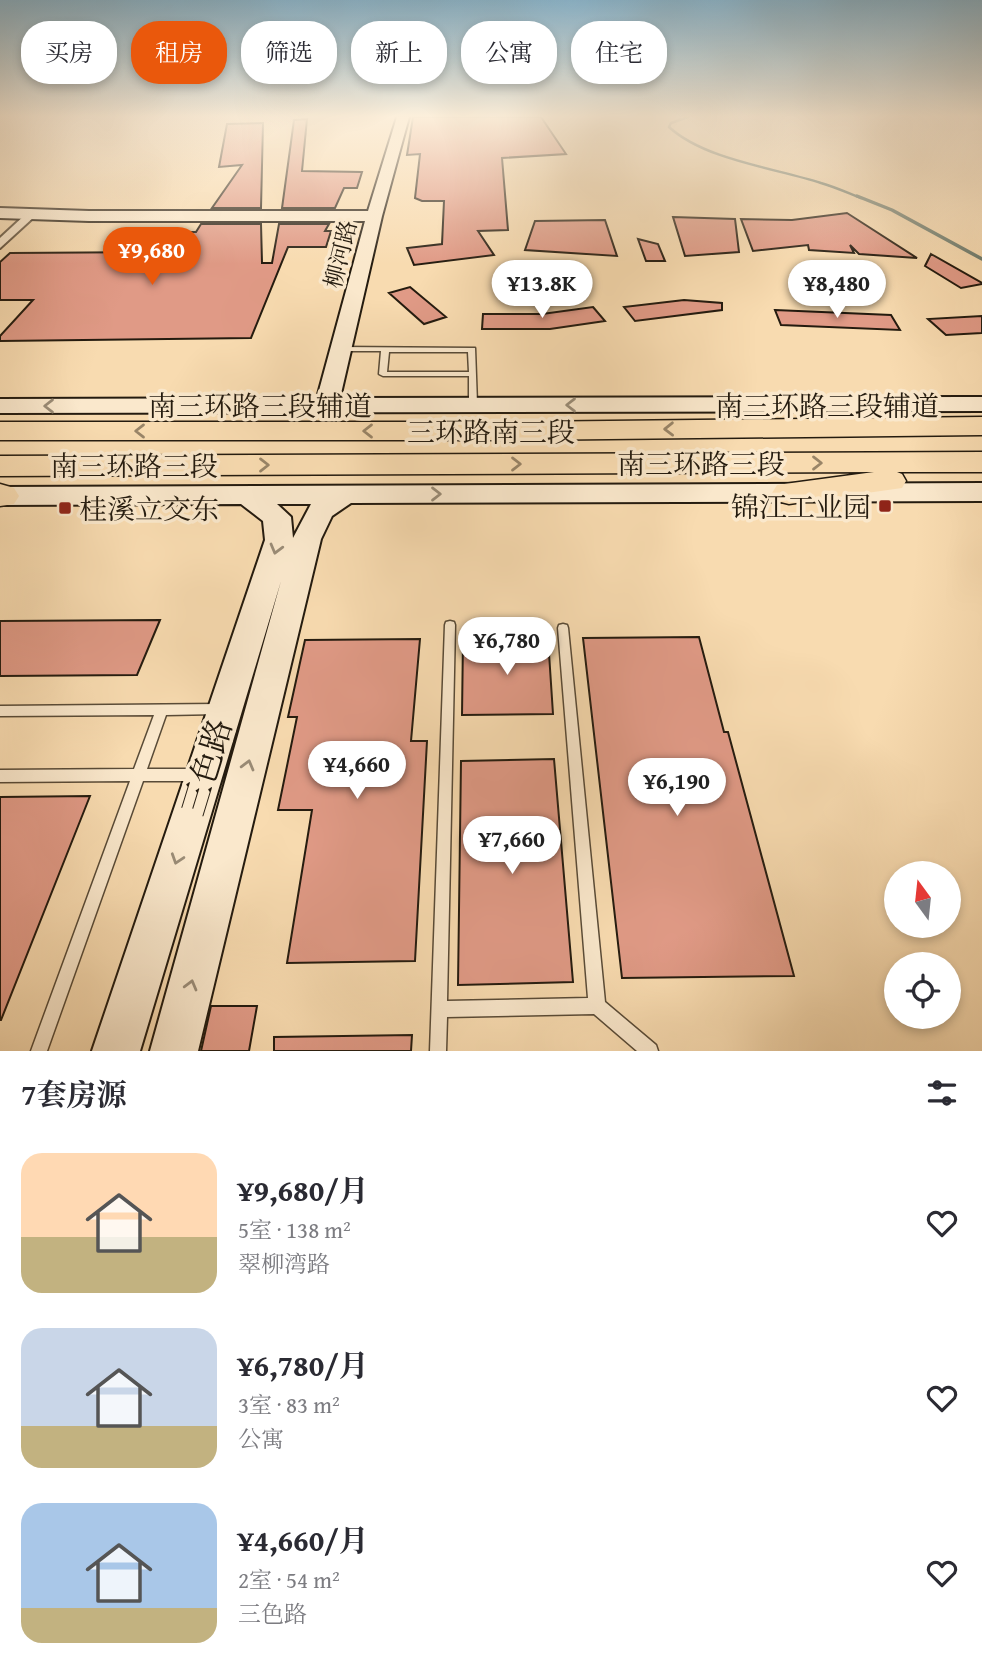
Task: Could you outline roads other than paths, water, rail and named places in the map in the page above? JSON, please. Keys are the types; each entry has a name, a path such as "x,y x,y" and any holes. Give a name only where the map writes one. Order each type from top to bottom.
{"highway":[{"path":"919,405 982,406"},
{"name":"三环路南三段","path":"0,431 520,431 982,426"},
{"name":"南三环路三段","path":"1,488 982,462"},
{"path":"789,493 943,475 982,475"}],"main road":[{"name":"柳河路","path":"327,404 389,166"},
{"path":"0,213 30,216 374,216"},
{"name":"南三环路三段辅道","path":"0,406 919,405"},
{"path":"1,488 248,496 982,492"},
{"name":"三色路","path":"174,1051 307,539 321,510 346,495"},
{"name":"三色路","path":"116,1051 279,540 277,517 248,496"}],"street":[{"path":"0,244 30,216"}],"lane":[{"path":"342,349 472,350 473,404"},
{"path":"385,350 383,374 473,374"},
{"path":"438,1051 450,625"},
{"path":"564,628 597,1006"},
{"path":"0,711 225,709"},
{"path":"39,1051 162,710"},
{"path":"0,776 204,775"},
{"path":"439,1009 597,1006 650,1051"}],"waterway":[{"path":"757,166 826,185 861,198"},
{"path":"857,196 892,210 982,259"}],"place":[{"name":"锦江工业园","path":"885,506"},
{"name":"桂溪立交东","path":"65,508"}]}
